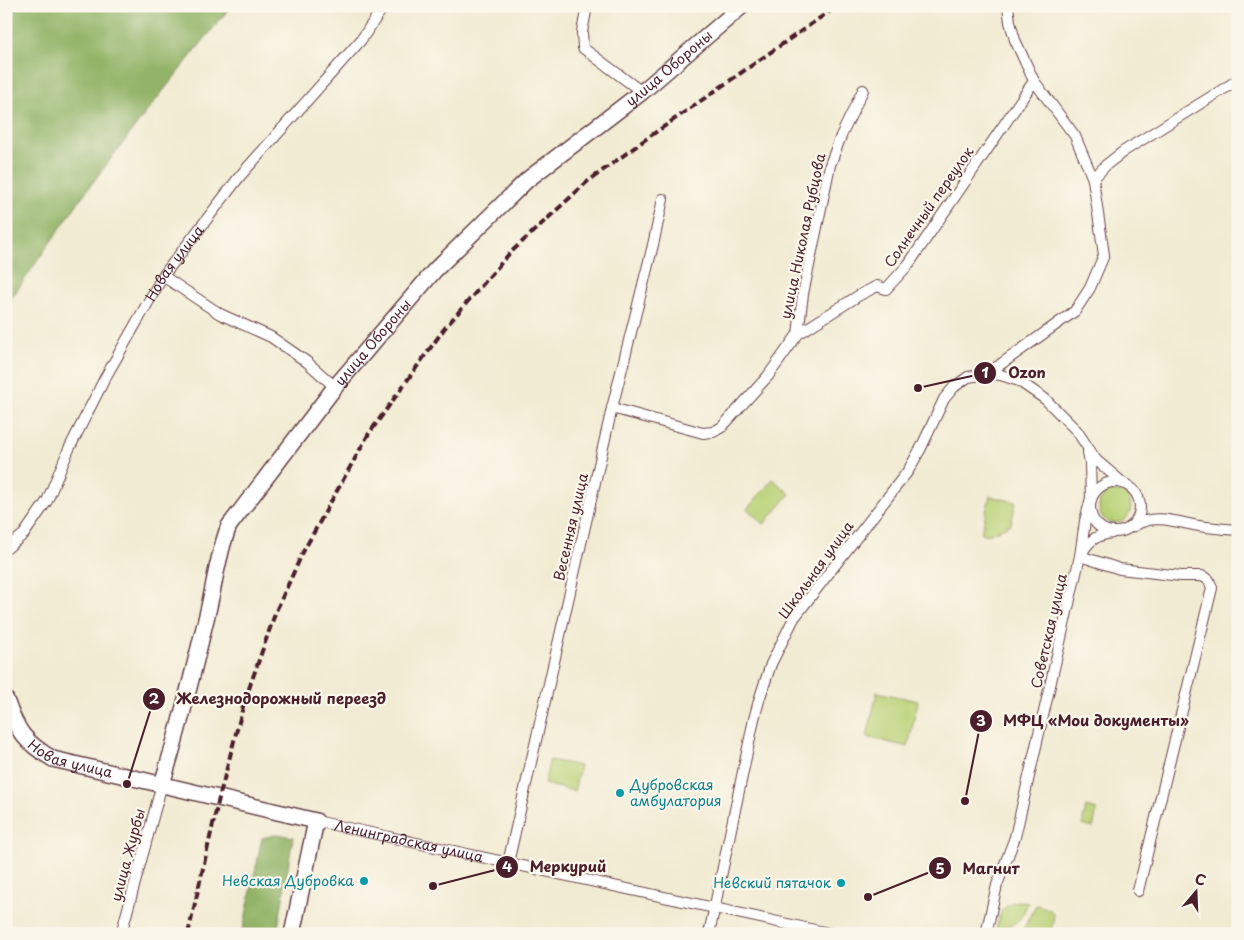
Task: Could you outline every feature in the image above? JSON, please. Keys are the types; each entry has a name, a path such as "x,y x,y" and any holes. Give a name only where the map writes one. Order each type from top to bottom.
{"street":[{"name":"Новая улица","path":"6,549 24,534 47,501 69,449 105,378 163,276 240,176 361,40 384,6"},
{"path":"587,6 582,32 583,48 642,92"},
{"name":"улица Обороны","path":"162,784 203,632 221,547 229,526 335,388 435,270 527,180 642,92 742,6"},
{"path":"987,374 1075,311 1090,288 1104,255 1093,179 1075,136 1034,81 1015,40 1008,6"},
{"path":"1093,179 1106,165 1124,151 1238,80"},
{"name":"Солнечный переулок","path":"798,334 877,286 886,289 908,265 1034,81"},
{"name":"улица Николая Рубцова","path":"798,334 803,294 830,165 841,136 863,90"},
{"name":"Весенняя улица","path":"508,862 612,408 653,245 662,199"},
{"path":"163,276 220,314 271,337 307,362 335,388"},
{"path":"612,408 691,431 713,432 722,427 768,376 798,334"},
{"path":"987,374 1001,375 1018,381 1046,398 1077,431 1096,460 1136,492 1139,500 1139,516 1129,528"},
{"name":"Школьная улица","path":"708,934 754,719 762,690 775,656 794,618 908,471 944,400 954,387 968,378 987,374"},
{"path":"1086,446 1090,463 1090,514 1094,521 1106,531 1114,532"},
{"path":"1091,498 1100,486 1116,482 1123,483"},
{"name":"Советская улица","path":"986,934 997,885 1015,837 1080,556 1085,521 1091,498"},
{"path":"1139,500 1145,508 1169,520"},
{"path":"1138,891 1212,588 1209,580 1202,576 1181,576 1120,569 1080,556 1086,545 1094,538 1102,534 1129,528 1140,521 1152,519 1169,520 1215,529 1238,530"},
{"name":"Новая улица","path":"6,700 21,734 34,748 53,759 162,784"},
{"name":"Ленинградская улица","path":"162,784 316,821 833,934"},
{"name":"улица Журбы","path":"121,934 162,784"},
{"path":"292,934 316,821"}],"green space":[{"path":"6,6 231,6 87,190 6,306"},
{"path":"773,479 790,494 764,524 747,509"},
{"path":"1115,491 1121,492 1126,496 1130,501 1130,513 1126,518 1121,522 1115,523 1109,522 1104,518 1100,513 1099,507 1100,501 1104,496 1109,492"},
{"path":"990,496 1016,502 1011,524 988,535 981,533"},
{"path":"877,692 918,701 908,747 867,737"},
{"path":"550,760 580,766 574,791 544,784"},
{"path":"1086,807 1097,810 1093,828 1082,825"},
{"path":"278,834 293,837 277,934 242,934 262,838"},
{"path":"1017,901 1028,903 1022,915 1012,925 996,932 1003,909"},
{"path":"1036,905 1048,909 1053,914 1050,934 1021,934"}],"railway":[{"path":"188,934 219,798 244,703 276,611 303,552 368,435 444,329 509,254 587,182 837,6"}],"place":[{"name":"Ozon","path":"918,388"},
{"name":"Железнодорожный переезд","path":"127,784"},
{"name":"Дубровская амбулатория","path":"620,793"},
{"name":"МФЦ «Мои документы»","path":"965,801"},
{"name":"Невская Дубровка","path":"364,881"},
{"name":"Невский пятачок","path":"841,883"},
{"name":"Меркурий","path":"433,886"},
{"name":"Магнит","path":"868,897"}]}
